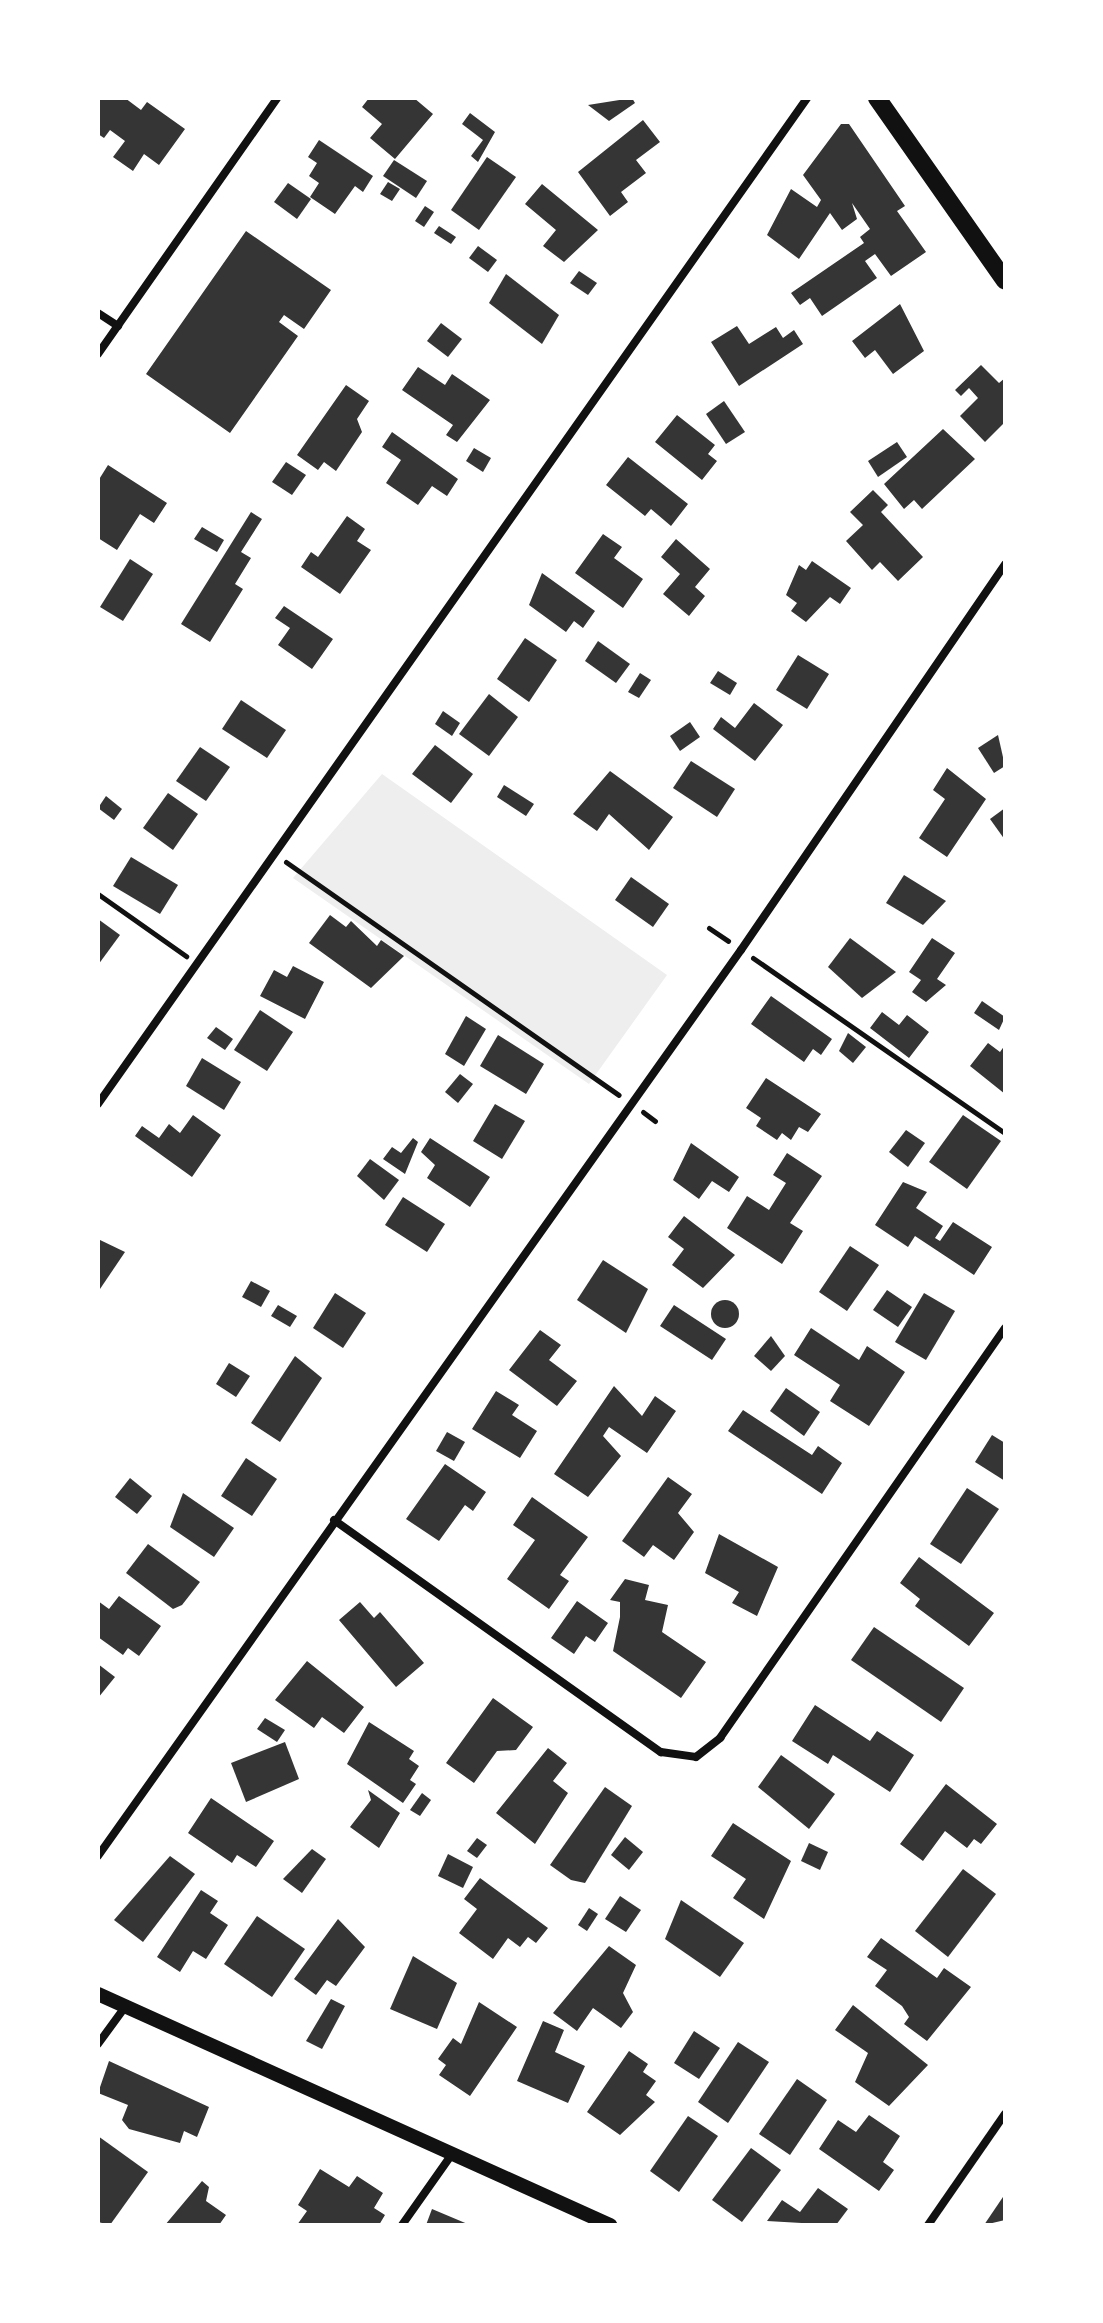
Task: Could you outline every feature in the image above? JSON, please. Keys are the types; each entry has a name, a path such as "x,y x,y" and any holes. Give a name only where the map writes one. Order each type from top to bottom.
{"main road":[{"path":"877,98 1005,281"}],"street":[{"path":"98,354 277,98"},
{"path":"98,1104 807,98"},
{"path":"98,313 118,326"},
{"path":"98,1856 741,950 1005,564"},
{"path":"334,1520 661,1752 696,1757 720,1738 1005,1328"},
{"path":"98,1994 610,2225"},
{"path":"98,2044 125,2007"},
{"path":"928,2225 1005,2114"},
{"path":"402,2225 452,2154"}],"path":[{"path":"297,869 601,1083"},
{"path":"98,894 178,951"},
{"path":"764,966 1005,1133"}],"shaded area":[{"path":"382,774 667,975 589,1084 293,878"}],"building":[{"path":"98,98 125,98 141,110 147,102 185,129 159,165 144,154 133,171 113,157 125,141 110,130 104,138 98,134"},
{"path":"369,98 414,98 433,114 395,159 370,138 382,124 362,107"},
{"path":"632,98 635,103 609,121 588,105"},
{"path":"470,113 495,132 478,162 471,156 483,140 462,124"},
{"path":"643,120 660,142 636,160 646,173 621,192 628,202 610,216 578,172"},
{"path":"841,124 849,124 905,206 897,211 926,252 891,276 875,254 865,261 877,278 822,316 810,298 800,305 791,293 864,243 860,237 870,229 852,203 857,219 842,230 830,213 799,259 767,235 791,189 817,207 821,200 803,175"},
{"path":"319,140 373,176 363,192 355,186 335,214 310,197 319,183 309,176 317,163 308,157"},
{"path":"487,157 516,177 479,230 451,210"},
{"path":"394,160 427,181 416,198 383,176"},
{"path":"388,182 400,189 392,201 380,194"},
{"path":"288,183 311,199 297,219 274,202"},
{"path":"542,184 598,230 564,262 543,246 556,230 525,204"},
{"path":"425,206 434,212 424,227 415,221"},
{"path":"439,226 456,237 451,244 434,233"},
{"path":"246,231 331,290 304,329 284,315 279,322 298,336 230,433 146,374"},
{"path":"478,246 497,260 488,272 469,258"},
{"path":"579,271 597,283 588,295 570,283"},
{"path":"506,274 559,315 542,344 489,303"},
{"path":"900,304 924,351 893,374 875,350 865,358 852,341"},
{"path":"441,323 462,339 448,357 427,341"},
{"path":"737,326 749,344 776,327 783,338 794,330 803,344 739,386 711,342"},
{"path":"981,365 999,383 1005,378 1003,424 985,442 960,416 978,398 969,388 961,396 955,390"},
{"path":"418,367 445,385 452,374 490,400 457,442 446,435 453,425 402,390"},
{"path":"346,385 369,401 357,419 362,432 336,471 324,462 318,470 297,455"},
{"path":"724,401 745,432 726,444 706,414"},
{"path":"677,415 715,445 708,454 717,461 702,480 655,442"},
{"path":"943,429 975,459 922,509 914,500 904,509 884,484"},
{"path":"392,432 458,479 447,496 432,486 418,505 386,483 401,460 382,447"},
{"path":"897,442 907,457 878,477 868,461"},
{"path":"474,448 491,458 483,472 466,461"},
{"path":"628,457 688,504 671,526 651,509 645,516 606,485"},
{"path":"286,462 306,475 292,495 272,482"},
{"path":"108,465 167,503 154,523 140,514 117,550 98,538 98,481"},
{"path":"873,490 888,505 881,512 923,557 898,581 880,562 872,570 846,541 863,525 850,512"},
{"path":"251,512 262,519 241,552 251,558 235,584 243,589 210,642 181,624"},
{"path":"347,516 365,529 357,541 371,550 340,594 301,567 311,552 318,557"},
{"path":"202,527 224,540 217,552 194,539"},
{"path":"603,534 622,547 614,558 643,579 623,608 575,573"},
{"path":"676,539 710,569 695,587 705,596 689,616 663,594 680,574 661,557"},
{"path":"130,559 153,574 123,621 100,607"},
{"path":"812,561 851,588 840,604 830,597 806,622 791,611 797,603 786,595 799,565 806,570"},
{"path":"542,573 595,611 583,628 574,621 566,632 529,605"},
{"path":"284,606 333,639 312,669 278,645 290,628 275,618"},
{"path":"525,638 557,660 529,702 497,679"},
{"path":"598,641 630,664 616,683 585,661"},
{"path":"798,655 829,674 807,709 776,690"},
{"path":"718,671 737,683 730,695 710,683"},
{"path":"640,673 651,680 639,698 628,692"},
{"path":"489,694 518,717 489,756 459,734"},
{"path":"241,700 286,730 267,758 222,729"},
{"path":"754,703 783,725 755,761 713,729 721,717 735,728"},
{"path":"443,711 460,723 452,736 435,724"},
{"path":"690,722 700,737 680,751 670,736"},
{"path":"998,735 1005,766 994,773 978,748"},
{"path":"435,745 473,774 451,803 412,774"},
{"path":"200,747 230,767 206,801 176,781"},
{"path":"691,761 735,789 717,817 673,788"},
{"path":"947,768 986,799 947,857 919,838 945,799 933,790"},
{"path":"610,771 673,817 649,850 609,814 597,831 573,814"},
{"path":"504,785 534,804 526,816 497,797"},
{"path":"168,793 198,814 173,850 143,828"},
{"path":"106,796 122,809 114,820 98,808"},
{"path":"1005,808 1005,840 990,819"},
{"path":"131,857 178,885 160,914 113,886"},
{"path":"904,875 946,901 923,925 886,903"},
{"path":"631,877 669,904 653,927 615,900"},
{"path":"330,915 346,927 351,921 377,946 381,940 404,956 371,988 309,943"},
{"path":"98,919 120,935 98,965"},
{"path":"850,938 896,972 862,998 828,967"},
{"path":"932,938 955,953 937,979 946,985 926,1002 912,992 921,980 909,972"},
{"path":"293,966 324,982 305,1019 260,996 274,970 287,977"},
{"path":"771,996 832,1039 821,1055 813,1049 804,1062 751,1024"},
{"path":"982,1001 1005,1017 999,1030 974,1013"},
{"path":"260,1010 293,1032 267,1071 234,1050"},
{"path":"882,1012 899,1025 907,1015 929,1032 909,1058 870,1028"},
{"path":"466,1016 486,1029 464,1066 445,1054"},
{"path":"216,1027 233,1039 225,1050 207,1038"},
{"path":"848,1033 866,1047 853,1063 839,1051"},
{"path":"498,1035 544,1064 526,1094 480,1066"},
{"path":"988,1043 1000,1052 1005,1045 1005,1094 970,1066"},
{"path":"202,1058 241,1082 224,1110 186,1086"},
{"path":"460,1074 473,1084 458,1103 445,1092"},
{"path":"766,1078 821,1114 808,1132 799,1127 791,1140 782,1133 777,1140 756,1126 761,1118 746,1108"},
{"path":"495,1104 525,1121 502,1159 473,1141"},
{"path":"193,1115 221,1135 192,1177 135,1136 142,1126 159,1138 169,1124 180,1133"},
{"path":"963,1115 1001,1141 967,1189 929,1162"},
{"path":"906,1130 925,1143 908,1167 889,1152"},
{"path":"413,1138 418,1142 405,1174 383,1159 392,1147 401,1153"},
{"path":"430,1138 490,1177 470,1207 427,1178 435,1165 421,1152"},
{"path":"691,1143 739,1177 729,1192 712,1181 699,1199 673,1180"},
{"path":"787,1153 822,1176 790,1223 803,1231 782,1264 727,1228 747,1196 769,1210 786,1183 773,1175"},
{"path":"370,1159 399,1180 384,1200 357,1176"},
{"path":"903,1182 927,1192 916,1208 943,1226 935,1238 940,1241 953,1222 992,1247 974,1275 915,1236 908,1247 875,1225"},
{"path":"403,1197 445,1224 427,1252 385,1225"},
{"path":"684,1216 735,1255 703,1288 672,1265 684,1249 668,1237"},
{"path":"98,1239 125,1252 98,1292"},
{"path":"850,1246 879,1265 847,1311 819,1292"},
{"path":"603,1260 648,1289 626,1333 577,1300"},
{"path":"251,1281 270,1291 261,1307 242,1297"},
{"path":"887,1290 912,1307 898,1327 873,1310"},
{"path":"335,1293 366,1313 343,1348 313,1328"},
{"path":"924,1293 955,1311 926,1360 895,1342"},
{"path":"725,1300 735,1304 739,1314 735,1324 725,1328 715,1324 711,1314 715,1304"},
{"path":"278,1305 297,1316 290,1327 271,1316"},
{"path":"674,1305 726,1339 712,1360 660,1326"},
{"path":"811,1328 859,1360 867,1346 905,1372 869,1426 830,1401 840,1385 794,1355"},
{"path":"540,1330 561,1345 549,1360 577,1381 557,1406 509,1370"},
{"path":"771,1336 785,1356 771,1371 754,1356"},
{"path":"295,1356 322,1378 280,1442 251,1423"},
{"path":"229,1363 250,1376 236,1397 216,1384"},
{"path":"614,1386 642,1416 655,1396 676,1411 647,1453 609,1427 603,1436 621,1456 588,1497 554,1474"},
{"path":"786,1388 820,1412 804,1436 770,1411"},
{"path":"496,1391 519,1405 512,1415 537,1431 520,1458 472,1429"},
{"path":"743,1410 812,1455 818,1446 842,1463 822,1494 728,1431"},
{"path":"447,1432 465,1442 454,1461 436,1451"},
{"path":"992,1435 1005,1443 1005,1481 975,1462"},
{"path":"246,1458 277,1479 252,1516 221,1496"},
{"path":"445,1464 486,1492 473,1511 465,1505 439,1541 406,1519"},
{"path":"668,1477 692,1494 678,1513 694,1532 674,1560 653,1545 644,1557 622,1541"},
{"path":"130,1478 152,1496 137,1514 115,1497"},
{"path":"967,1488 999,1509 961,1564 930,1544"},
{"path":"183,1493 234,1528 214,1557 170,1527"},
{"path":"532,1497 588,1537 560,1575 569,1581 549,1609 507,1579 535,1540 513,1525"},
{"path":"719,1534 778,1567 757,1616 732,1603 739,1592 705,1573"},
{"path":"148,1544 200,1582 182,1605 173,1609 126,1573"},
{"path":"919,1557 994,1613 969,1646 915,1606 920,1599 900,1583"},
{"path":"625,1579 649,1585 645,1600 668,1605 662,1632 706,1662 681,1698 613,1651 620,1602 610,1600"},
{"path":"119,1596 161,1626 139,1656 128,1648 123,1655 98,1637 98,1601 109,1609"},
{"path":"577,1601 608,1623 595,1642 586,1636 574,1654 551,1638"},
{"path":"360,1602 374,1618 380,1612 424,1663 396,1687 339,1620"},
{"path":"874,1627 964,1688 941,1722 851,1660"},
{"path":"307,1661 364,1707 344,1733 322,1717 314,1728 275,1700"},
{"path":"98,1664 115,1677 98,1698"},
{"path":"493,1698 533,1727 516,1750 497,1751 474,1783 446,1763"},
{"path":"815,1705 870,1741 877,1731 914,1755 890,1792 833,1755 828,1764 792,1741"},
{"path":"265,1718 285,1730 277,1742 257,1729"},
{"path":"369,1722 414,1751 409,1759 419,1766 410,1780 416,1784 403,1803 347,1764"},
{"path":"285,1742 299,1779 246,1802 231,1763"},
{"path":"548,1748 567,1763 553,1781 568,1793 535,1844 496,1813"},
{"path":"781,1755 835,1794 809,1829 758,1787"},
{"path":"946,1784 997,1824 981,1844 974,1839 967,1848 945,1831 923,1861 900,1844"},
{"path":"605,1787 632,1806 585,1883 571,1880 550,1865"},
{"path":"368,1790 400,1813 379,1848 350,1827 371,1800"},
{"path":"422,1793 431,1800 420,1816 410,1810"},
{"path":"211,1798 274,1841 256,1867 237,1855 232,1863 188,1833"},
{"path":"733,1823 791,1861 764,1919 733,1898 746,1879 711,1856"},
{"path":"625,1837 643,1852 629,1870 611,1855"},
{"path":"477,1838 487,1845 477,1858 467,1851"},
{"path":"809,1843 828,1852 820,1870 801,1861"},
{"path":"312,1849 326,1859 302,1893 283,1879"},
{"path":"448,1854 473,1867 463,1888 438,1876"},
{"path":"170,1856 195,1874 143,1942 114,1920"},
{"path":"963,1869 996,1894 948,1957 915,1931"},
{"path":"480,1878 548,1928 536,1943 528,1937 520,1947 508,1938 493,1959 459,1933 477,1909 464,1899"},
{"path":"201,1890 218,1901 210,1913 228,1925 206,1959 193,1951 180,1972 157,1957"},
{"path":"620,1896 641,1910 626,1932 605,1919"},
{"path":"681,1900 744,1943 720,1977 665,1939"},
{"path":"589,1908 598,1914 587,1931 578,1925"},
{"path":"257,1916 305,1949 272,1997 224,1964"},
{"path":"338,1919 365,1947 336,1986 327,1980 316,1995 294,1979"},
{"path":"881,1938 937,1978 944,1968 971,1987 927,2041 904,2024 909,2017 902,2006 875,1986 887,1970 867,1957"},
{"path":"609,1946 636,1965 623,1993 633,2012 621,2028 593,2008 577,2031 553,2013"},
{"path":"413,1956 457,1983 437,2029 390,2009"},
{"path":"331,1999 345,2006 322,2049 306,2041"},
{"path":"479,2002 517,2027 470,2096 439,2075 446,2065 438,2059 453,2038 461,2044"},
{"path":"853,2005 928,2065 889,2106 855,2082 868,2053 835,2030"},
{"path":"543,2021 564,2030 555,2052 585,2066 568,2103 517,2081"},
{"path":"694,2031 720,2048 699,2079 674,2063"},
{"path":"738,2042 769,2062 728,2123 698,2102"},
{"path":"629,2051 648,2064 643,2072 656,2081 646,2095 655,2102 620,2135 587,2112"},
{"path":"109,2061 209,2107 197,2137 184,2131 180,2143 129,2129 122,2120 128,2105 98,2093"},
{"path":"797,2079 827,2100 790,2155 759,2134"},
{"path":"869,2115 900,2136 883,2162 894,2170 879,2191 819,2149 838,2120 856,2132"},
{"path":"688,2116 718,2136 679,2192 650,2171"},
{"path":"98,2136 148,2172 110,2225 98,2222"},
{"path":"751,2148 781,2170 742,2222 712,2200"},
{"path":"320,2169 349,2187 357,2176 383,2193 374,2208 385,2215 379,2225 297,2225 307,2211 298,2205"},
{"path":"202,2181 209,2187 206,2201 226,2215 219,2225 165,2225"},
{"path":"818,2188 848,2209 836,2225 767,2221 782,2200 800,2212"},
{"path":"1005,2194 1005,2220 984,2225"},
{"path":"432,2209 470,2225 426,2225"}]}
